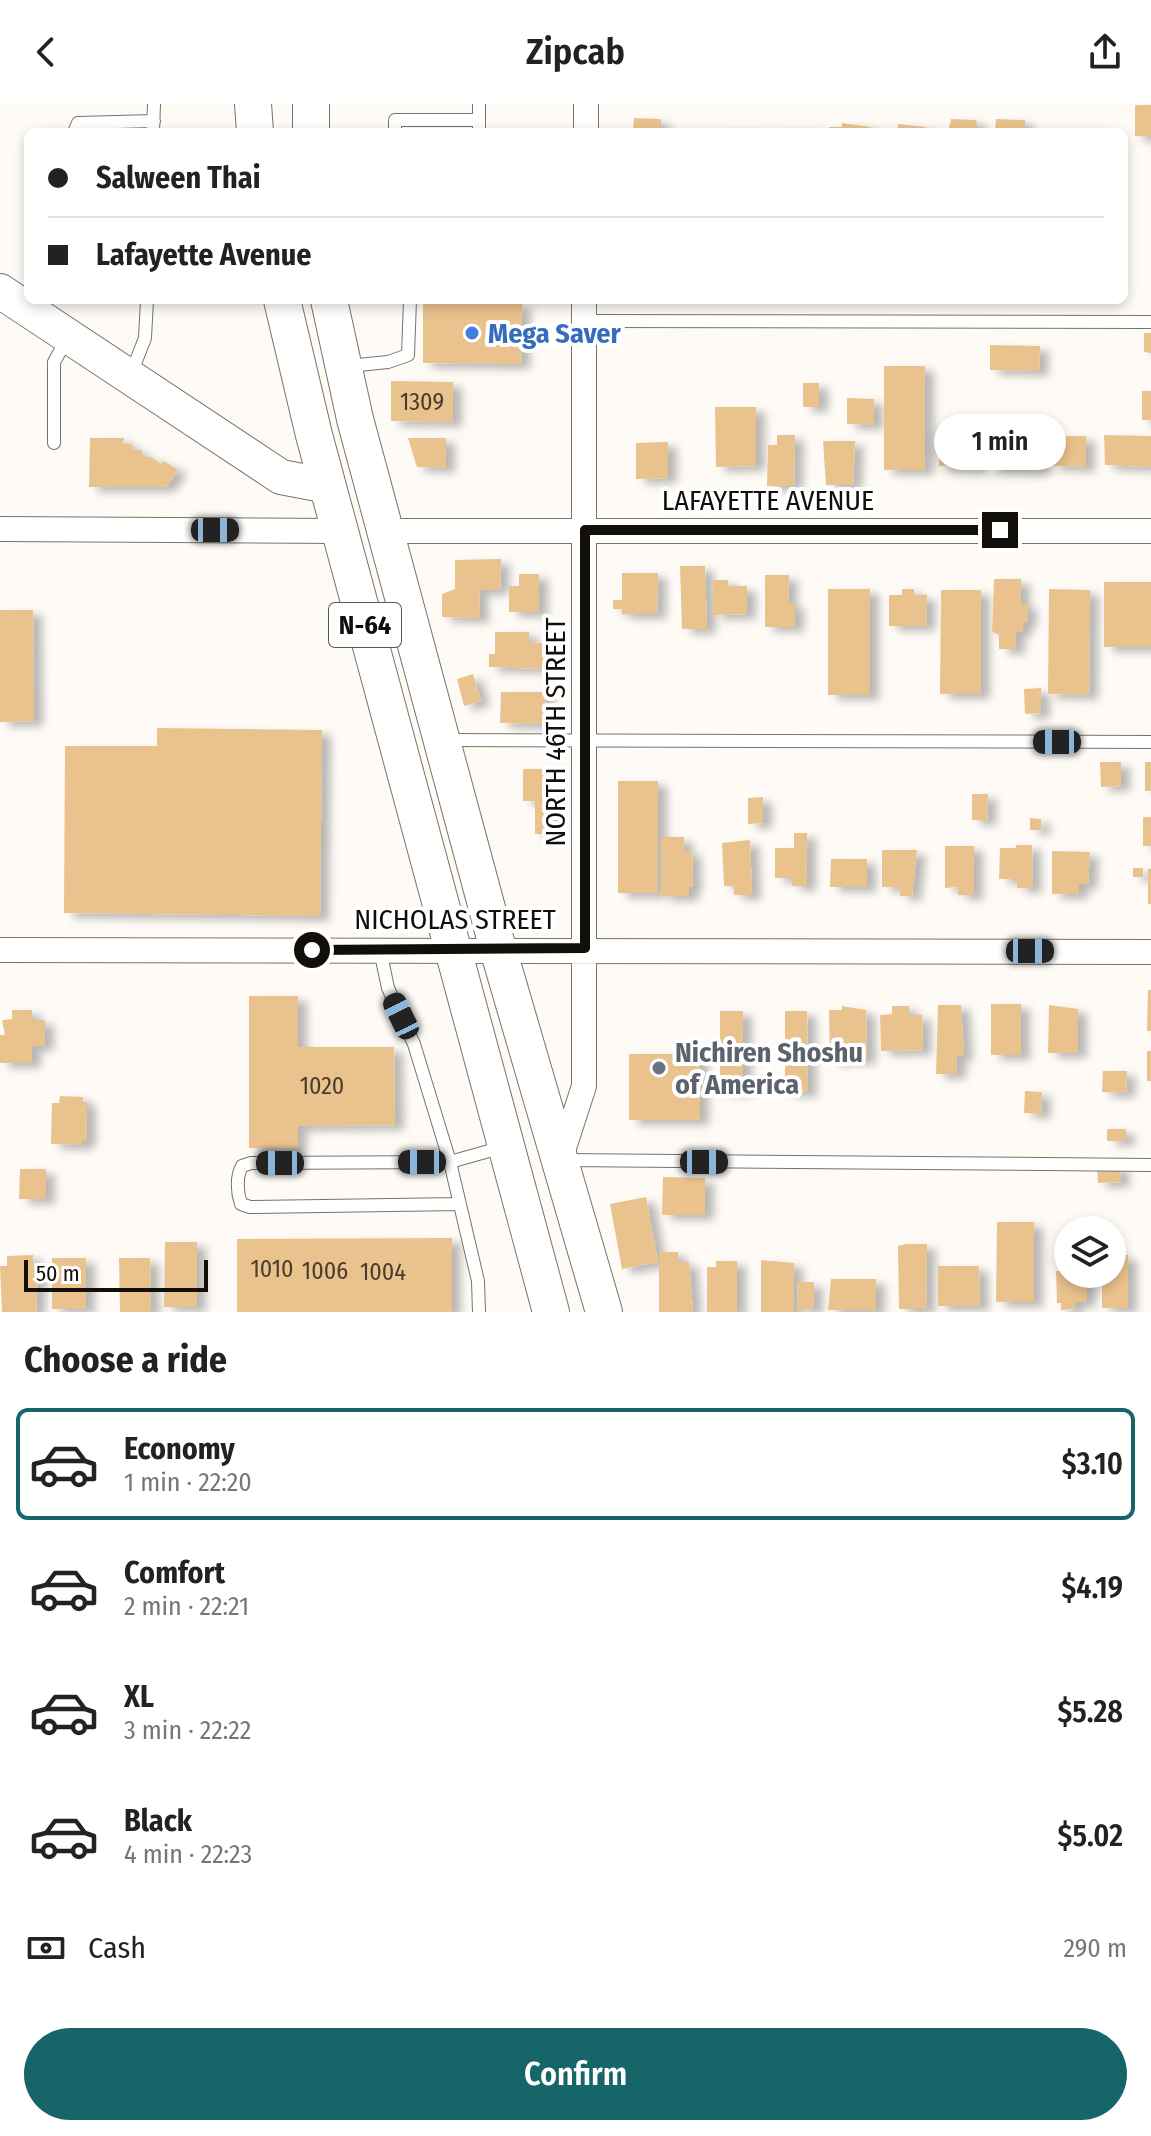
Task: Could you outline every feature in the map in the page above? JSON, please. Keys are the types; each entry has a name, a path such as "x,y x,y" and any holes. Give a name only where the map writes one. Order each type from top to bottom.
{"main road":[{"path":"253,104 255,128"},
{"path":"311,104 311,128"},
{"path":"0,291 24,304"},
{"path":"25,304 53,319 129,376 281,477 328,486"},
{"name":"N-64","path":"283,304 328,486 551,1312"},
{"name":"N-64","path":"330,304 386,531 498,949 604,1312"}],"street":[{"path":"586,104 586,128"},
{"name":"NORTH 46TH STREET","path":"560,1160 584,1086 584,310"},
{"path":"0,529 340,531"},
{"name":"LAFAYETTE AVENUE","path":"386,531 1151,531"},
{"name":"NICHOLAS STREET","path":"0,950 585,948 1151,952"}],"lane":[{"path":"76,128 78,123 154,126 154,104"},
{"path":"395,128 395,120 479,126 479,104"},
{"path":"129,376 145,338 147,304"},
{"path":"343,366 388,362 408,355 410,304"},
{"path":"584,310 1151,322"},
{"path":"53,319 54,443"},
{"path":"442,740 1151,742"},
{"path":"380,950 388,988 414,1044 450,1162 478,1281 479,1312"},
{"path":"460,1204 250,1207 241,1204 238,1196 238,1173 242,1166 251,1163 450,1162 506,1147"},
{"path":"560,1160 1151,1165"}],"building":[{"path":"1135,105 1151,105 1151,137 1135,136"},
{"path":"634,118 661,119 661,128 633,128"},
{"path":"951,119 976,120 978,128 949,128"},
{"path":"996,119 1025,120 1025,128 995,128"},
{"path":"842,123 871,128 829,128 842,127"},
{"path":"898,124 926,127 926,128 898,128"},
{"name":"Mega Saver","path":"423,304 522,304 521,364 423,363"},
{"path":"1144,333 1151,333 1151,353 1144,352"},
{"path":"990,345 1040,346 1039,371 990,370"},
{"path":"884,366 925,366 925,470 884,470"},
{"path":"391,381 453,382 453,422 391,421"},
{"path":"803,383 819,383 819,407 803,407"},
{"path":"1142,391 1151,391 1151,420 1142,420"},
{"path":"847,398 874,399 874,425 847,424"},
{"path":"715,407 756,407 756,466 716,467"},
{"path":"1007,422 1033,422 1033,440 1041,440 1041,469 989,468 990,432 1006,432"},
{"path":"963,428 978,428 977,467 939,466 940,439 963,439"},
{"path":"777,435 795,435 794,486 767,486 768,445 777,445"},
{"path":"1104,435 1151,436 1151,467 1105,465"},
{"path":"1052,436 1086,436 1086,467 1052,466"},
{"path":"90,438 124,438 123,444 132,444 132,450 142,450 142,457 151,457 161,464 164,461 178,470 166,487 89,487"},
{"path":"408,438 446,438 446,468 417,467"},
{"path":"823,441 855,441 853,485 826,485"},
{"path":"668,442 668,478 636,479 636,443"},
{"path":"501,559 500,590 479,590 480,618 442,617 442,594 455,589 455,560"},
{"path":"680,566 705,566 707,629 682,629"},
{"path":"622,573 658,573 657,614 622,614 622,609 613,609 613,600 622,600"},
{"path":"519,574 539,574 539,612 509,612 509,586 519,586"},
{"path":"765,575 789,575 788,603 795,603 795,627 765,627"},
{"path":"994,579 1021,579 1021,604 1028,604 1028,622 1023,622 1023,632 1016,632 1016,649 999,649 999,635 992,632"},
{"path":"713,580 728,580 728,586 747,586 747,614 713,615"},
{"path":"1104,582 1151,582 1151,647 1104,647"},
{"path":"828,589 870,589 870,695 828,695"},
{"path":"902,589 914,589 914,595 927,595 926,626 889,626 889,595 902,595"},
{"path":"1049,589 1090,590 1089,695 1048,694"},
{"path":"941,590 981,590 981,694 940,694"},
{"path":"0,610 33,610 34,721 0,722"},
{"path":"495,632 529,632 529,642 549,644 549,669 489,667 489,654 495,654"},
{"path":"473,674 481,701 464,706 457,679"},
{"path":"1041,688 1041,713 1025,714 1024,689"},
{"path":"501,692 546,692 545,724 500,723"},
{"path":"157,728 322,730 320,916 64,913 65,746 157,746"},
{"path":"1100,762 1121,762 1121,786 1101,787"},
{"path":"1145,762 1151,762 1151,791 1145,791"},
{"path":"523,769 554,769 554,834 535,834 535,801 523,801"},
{"path":"618,781 658,781 658,893 618,893"},
{"path":"972,794 988,794 987,821 972,820"},
{"path":"763,797 763,823 748,824 748,798"},
{"path":"1143,817 1151,817 1151,846 1143,846"},
{"path":"1030,818 1041,819 1041,830 1030,830"},
{"path":"794,833 807,833 807,886 792,886 792,878 775,878 775,848 794,848"},
{"path":"661,837 684,837 684,851 692,851 693,887 689,887 689,896 661,896"},
{"path":"750,840 752,895 734,895 734,886 724,886 722,843"},
{"path":"1016,845 1032,845 1033,888 1017,888 1017,879 999,879 1000,848 1016,848"},
{"path":"945,846 974,846 974,895 958,895 958,887 945,888"},
{"path":"882,850 917,850 912,896 900,896 900,887 882,887"},
{"path":"1052,851 1090,852 1088,884 1079,884 1079,894 1052,894"},
{"path":"831,859 867,859 867,887 830,887"},
{"path":"1133,868 1143,868 1143,877 1133,877"},
{"path":"1148,869 1151,869 1151,904 1148,904"},
{"path":"1148,990 1151,990 1151,1031 1147,1031"},
{"path":"249,996 298,996 298,1047 394,1047 395,1125 298,1126 298,1148 249,1148"},
{"path":"991,1004 1021,1004 1021,1055 991,1055"},
{"path":"938,1005 961,1005 964,1056 957,1056 957,1074 936,1074"},
{"path":"1049,1005 1078,1009 1078,1053 1048,1053"},
{"path":"842,1006 866,1010 867,1059 830,1060 829,1010 842,1010"},
{"path":"892,1006 909,1006 909,1015 922,1015 923,1050 881,1051 880,1015 892,1014"},
{"path":"12,1010 32,1010 32,1020 45,1020 45,1046 32,1046 32,1063 0,1063 0,1035 5,1035 2,1020 12,1019"},
{"path":"720,1011 743,1011 743,1091 720,1091"},
{"path":"785,1011 807,1011 808,1092 785,1092"},
{"path":"1147,1051 1151,1051 1151,1081 1147,1081"},
{"path":"629,1054 700,1054 700,1120 629,1120"},
{"path":"1103,1071 1127,1071 1126,1093 1102,1092"},
{"path":"1025,1091 1042,1092 1041,1114 1024,1113"},
{"path":"60,1096 83,1097 83,1102 87,1102 87,1141 82,1141 82,1145 51,1144 52,1103 59,1103"},
{"path":"1107,1129 1126,1129 1126,1141 1107,1141"},
{"path":"1120,1165 1121,1182 1098,1183 1097,1167"},
{"path":"20,1169 46,1169 46,1199 19,1199"},
{"path":"663,1177 705,1178 705,1215 662,1215"},
{"path":"646,1197 658,1262 622,1269 610,1204"},
{"path":"997,1222 1034,1222 1034,1302 996,1302"},
{"path":"452,1238 452,1312 237,1312 237,1239"},
{"path":"165,1242 197,1242 197,1307 164,1307"},
{"path":"927,1244 926,1309 899,1309 898,1246"},
{"path":"659,1252 678,1252 678,1262 689,1262 693,1312 659,1312"},
{"path":"33,1255 33,1265 38,1264 36,1312 2,1312 0,1266 7,1266 7,1256"},
{"path":"1128,1255 1128,1308 1102,1308 1102,1288 1126,1288"},
{"path":"52,1258 86,1258 86,1309 52,1309"},
{"path":"119,1258 150,1258 151,1312 120,1312"},
{"path":"761,1260 794,1263 794,1312 761,1312"},
{"path":"716,1261 737,1261 737,1312 707,1312 707,1267 716,1267"},
{"path":"938,1266 979,1266 980,1306 938,1306"},
{"path":"831,1279 876,1279 876,1310 828,1310"},
{"path":"798,1282 814,1282 814,1309 797,1309"},
{"path":"1057,1288 1087,1288 1087,1302 1075,1302 1075,1309 1061,1310 1061,1303 1057,1303"}],"place":[{"name":"Mega Saver","path":"472,333"},
{"name":"Nichiren Shoshu of America","path":"659,1068"}],"route":[{"path":"312,950 585,948 585,530 1000,530"}]}
